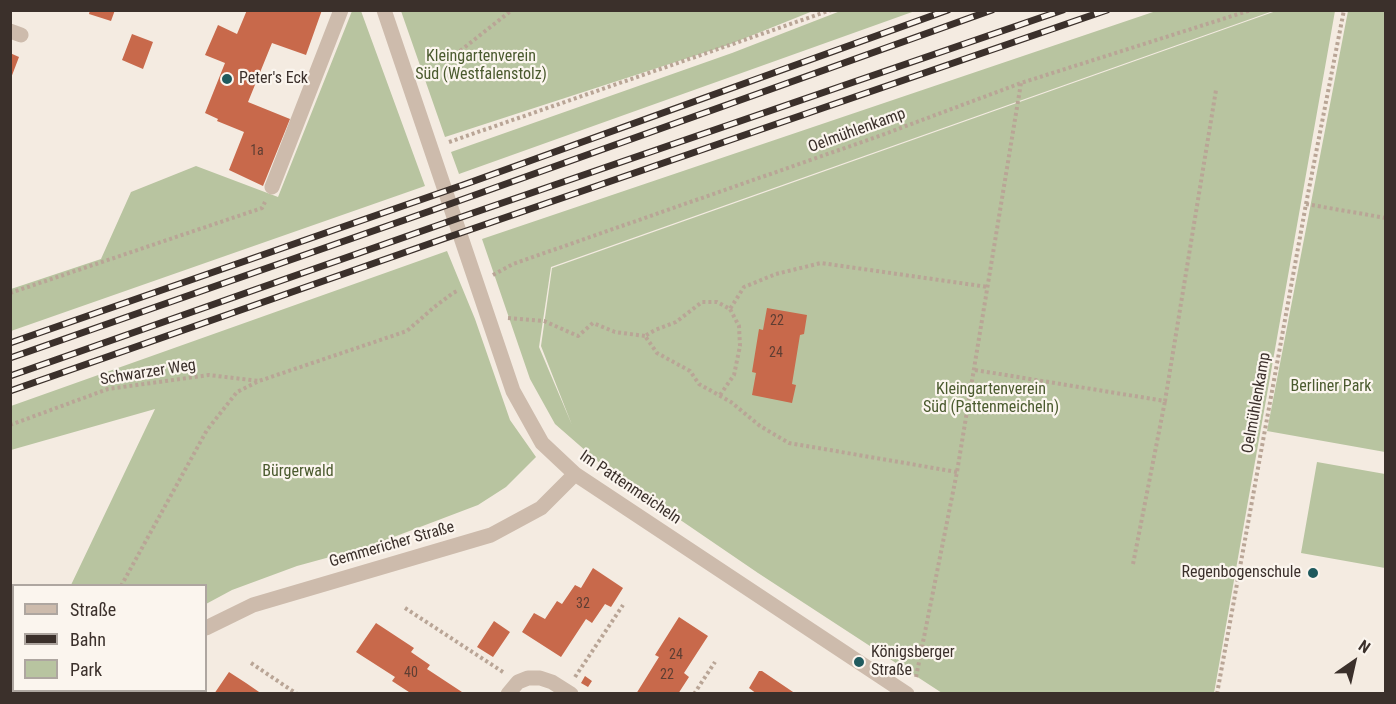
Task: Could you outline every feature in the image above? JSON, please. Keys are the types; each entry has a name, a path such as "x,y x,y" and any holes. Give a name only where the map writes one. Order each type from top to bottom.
{"street":[{"path":"272,186 341,10"},
{"name":"Im Pattenmeicheln","path":"384,10 513,392 542,443 575,474 911,687"},
{"name":"Gemmericher Straße","path":"207,628 253,605 491,535 541,508 575,474"},
{"path":"508,693 519,682 528,678 540,678 569,692"}],"path":[{"path":"430,148 831,10"},
{"name":"Oelmühlenkamp","path":"259,381 407,331 453,293 476,285 513,264 882,135 1022,82 1251,10"},
{"name":"Oelmühlenkamp","path":"1217,693 1306,204 1344,10"},
{"path":"446,62 511,11"},
{"path":"911,687 920,666 957,472 1022,82"},
{"path":"1133,564 1165,401 1216,90"},
{"path":"10,293 262,208 272,186"},
{"path":"1306,204 1386,218"},
{"path":"730,309 744,287 776,274 820,263 988,287"},
{"path":"487,316 543,321 578,336 593,323 615,332 645,336 676,322 702,302 717,302 730,309 740,326 740,346 734,375 720,395"},
{"path":"645,336 657,353 677,362 690,371 699,384 720,395 760,426 789,444 957,472"},
{"path":"975,370 1165,401"},
{"name":"Schwarzer Weg","path":"10,425 108,389 208,375 259,381"},
{"path":"122,584 207,430 237,392 259,381"},
{"path":"569,692 623,605"},
{"path":"405,608 519,682"},
{"path":"694,693 715,662"},
{"path":"251,663 297,693"}],"green space":[{"name":"Kleingartenverein Süd (Westfalenstolz)","path":"401,10 813,11 728,45 445,137"},
{"path":"843,10 915,11 459,174 451,152 732,53"},
{"path":"352,11 361,11 425,186 11,331 11,289 101,259 131,192 196,166 278,197"},
{"name":"Kleingartenverein Süd (Pattenmeicheln)","path":"1156,11 1273,11 551,267 539,347 572,425 541,346 552,268 1276,11 1335,11 1214,693 942,693 758,573 613,474 597,455 610,472 555,424 530,379 482,239"},
{"name":"Berliner Park","path":"1348,11 1385,11 1385,452 1267,431"},
{"name":"Bürgerwald","path":"447,251 475,319 510,420 536,457 506,487 478,505 370,546 297,566 232,590 207,603 207,584 71,584 155,409 11,450 11,406"},
{"path":"1317,462 1385,474 1385,568 1301,553"}],"building":[{"path":"90,10 115,10 111,21 89,14"},
{"path":"247,10 322,10 306,55 272,43 248,102 290,119 263,186 229,170 244,132 217,121 218,119 205,113 225,63 205,55 218,25 237,34"},
{"path":"132,34 153,42 143,69 122,60"},
{"path":"10,53 19,57 11,78 10,78"},
{"path":"767,308 807,315 804,334 800,335 792,384 796,385 792,403 752,395 756,373 752,372 759,329 763,330"},
{"path":"593,568 623,588 611,607 605,604 592,623 586,619 561,657 522,632 534,613 545,619 557,601 562,604 575,585 581,588"},
{"path":"679,617 708,636 684,673 689,677 678,694 636,694 659,657 655,655"},
{"path":"494,621 510,632 493,657 477,647"},
{"path":"376,623 414,648 411,652 430,665 427,669 465,694 412,694 392,681 395,677 356,652"},
{"path":"759,671 796,694 757,694 749,688"},
{"path":"229,672 246,683 262,694 214,694"},
{"path":"585,676 592,681 588,687 581,683"}],"railway":[{"path":"10,343 463,185 948,10"},
{"path":"10,358 992,10"},
{"path":"10,376 473,213 1063,10"},
{"path":"10,391 1107,10"}],"place":[{"name":"Peter's Eck","path":"227,79"},
{"name":"Regenbogenschule","path":"1313,573"},
{"name":"Königsberger Straße","path":"859,662"}]}
